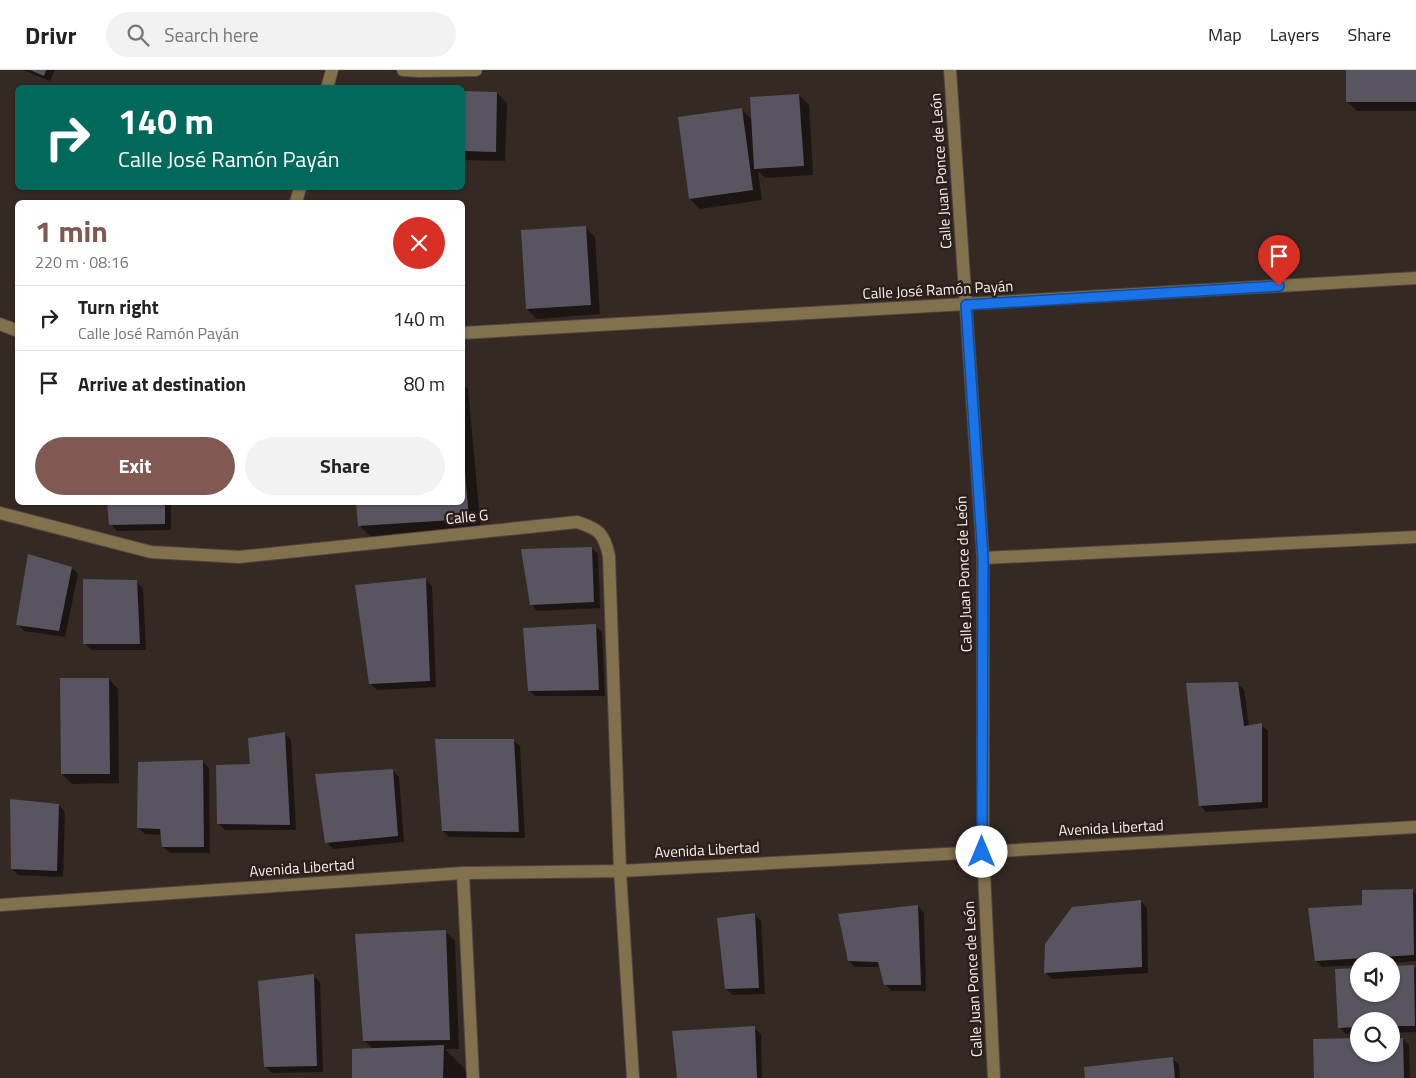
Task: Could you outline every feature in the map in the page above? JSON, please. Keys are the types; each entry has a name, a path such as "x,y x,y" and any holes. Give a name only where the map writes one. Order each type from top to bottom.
{"street":[{"path":"328,85 332,70"},
{"path":"403,70 420,72 476,70"},
{"name":"Calle Juan Ponce de León","path":"950,70 983,558 982,852 994,1078"},
{"name":"Calle José Ramón Payán","path":"465,333 1416,278"},
{"path":"0,324 15,330"},
{"name":"Calle G","path":"0,514 151,552 239,557 577,522 594,528 606,541 609,556 620,871 633,1078"},
{"path":"983,558 1416,537"},
{"name":"Avenida Libertad","path":"0,905 463,874 620,871 1416,827"},
{"path":"463,874 473,1078"}],"building":[{"path":"30,70 46,70 44,76"},
{"path":"1346,70 1416,70 1416,102 1346,102"},
{"path":"465,91 497,92 496,152 465,151"},
{"path":"799,94 804,166 754,169 750,97"},
{"path":"742,108 753,190 689,199 678,117"},
{"path":"586,226 591,305 526,309 521,230"},
{"path":"465,473 469,519 358,526 356,505 465,505"},
{"path":"107,505 165,505 165,524 109,525"},
{"path":"592,547 594,602 530,605 521,549"},
{"path":"28,554 72,567 59,631 16,625"},
{"path":"426,578 430,681 369,684 355,585"},
{"path":"83,579 137,580 140,644 83,644"},
{"path":"596,624 599,690 528,691 523,628"},
{"path":"60,678 109,678 110,774 61,774"},
{"path":"1238,682 1244,726 1262,723 1262,802 1199,806 1186,683"},
{"path":"285,732 290,825 217,824 216,765 250,764 248,738"},
{"path":"435,739 514,739 519,832 442,831"},
{"path":"203,760 204,847 162,847 160,829 137,828 138,762"},
{"path":"393,769 398,836 325,843 315,774"},
{"path":"10,799 59,804 57,871 11,869"},
{"path":"1413,889 1414,955 1400,956 1400,952 1350,952 1350,959 1315,961 1308,908 1362,905 1362,890"},
{"path":"1141,900 1142,967 1044,973 1045,944 1072,907"},
{"path":"918,905 921,985 884,985 878,962 848,961 838,914"},
{"path":"755,913 759,988 725,989 717,918"},
{"path":"446,930 450,1040 363,1041 355,934"},
{"path":"1414,965 1415,1026 1400,1026 1400,1012 1350,1012 1350,1027 1338,1028 1335,969 1350,968 1350,1002 1400,1002 1400,966"},
{"path":"314,974 317,1066 264,1067 258,981"},
{"path":"755,1026 757,1078 677,1078 672,1031"},
{"path":"1350,1038 1350,1062 1400,1062 1400,1038 1403,1038 1404,1078 1314,1078 1313,1039"},
{"path":"444,1045 443,1078 352,1078 352,1049"},
{"path":"1173,1057 1175,1078 1085,1078 1084,1067"}],"route":[{"path":"982,852 983,558 966,305 1279,286"}]}
